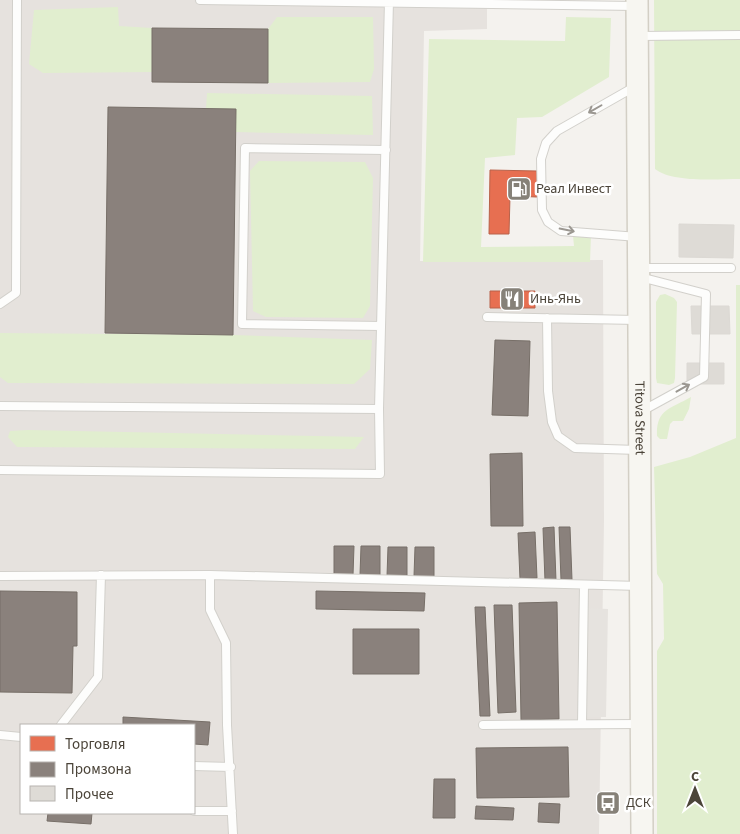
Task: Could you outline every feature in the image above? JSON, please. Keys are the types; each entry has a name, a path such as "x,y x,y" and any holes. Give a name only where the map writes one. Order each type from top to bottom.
{"main road":[{"name":"Titova Street","path":"637,3 642,834"}],"lane":[{"path":"0,304 16,293 17,0"},
{"path":"200,0 637,3"},
{"path":"0,470 380,474 379,409 389,1"},
{"path":"637,36 740,35"},
{"path":"638,85 557,131 546,143 541,158 542,210 548,222 561,231 638,237"},
{"path":"381,326 242,324 245,148 386,150"},
{"path":"639,272 731,268"},
{"path":"639,272 706,294 704,377 640,412"},
{"path":"486,317 639,320"},
{"path":"547,318 548,391 552,422 558,436 575,448 640,450"},
{"path":"0,406 379,409"},
{"path":"62,724 98,677 102,575"},
{"path":"0,576 210,575 641,586"},
{"path":"210,575 210,610 226,643 227,725 234,834"},
{"path":"582,724 584,585"},
{"path":"483,725 642,724"},
{"path":"0,735 20,737"},
{"path":"195,766 231,767"},
{"path":"195,811 232,811"}],"shaded area":[{"path":"0,0 487,0 487,29 424,31 420,261 603,260 604,521 599,834 0,834"},
{"path":"586,608 608,609 606,717 585,717"}],"green space":[{"path":"654,0 740,0 740,179 708,180 684,178 655,169"},
{"path":"118,7 119,26 152,28 152,72 43,73 29,64 34,10"},
{"path":"277,17 373,17 374,69 370,82 268,83 268,29"},
{"path":"566,17 611,18 609,77 542,117 517,118 515,155 485,158 481,247 574,246 573,236 591,235 590,262 423,262 429,39 565,41"},
{"path":"207,93 372,96 373,135 236,132 236,109 206,109"},
{"path":"259,161 365,162 373,178 370,306 363,318 266,317 253,311 250,171"},
{"path":"736,285 740,285 740,834 657,834 657,651 664,639 663,584 657,574 654,467 690,457 736,438"},
{"path":"665,294 674,298 677,302 675,378 674,383 669,385 657,383 656,378 656,302 660,295"},
{"path":"0,333 233,335 372,340 370,369 354,384 8,383 0,377"},
{"path":"691,397 689,409 683,421 673,421 670,424 667,439 660,439 657,436 657,427 662,415 671,407"},
{"path":"10,431 364,437 355,449 17,447 8,437"}],"building: Торговля":[{"path":"490,170 537,171 537,197 510,196 509,234 489,234"},
{"name":"Инь-Янь","path":"490,291 535,291 535,308 490,308"}],"building: Промзона":[{"path":"152,28 268,29 268,83 152,82"},
{"path":"108,107 236,109 233,335 105,333"},
{"path":"495,340 530,341 528,416 492,415"},
{"path":"522,453 523,526 491,526 490,454"},
{"path":"554,527 556,581 545,581 543,528"},
{"path":"559,527 570,527 572,580 561,580"},
{"path":"535,532 537,578 520,579 518,533"},
{"path":"334,546 354,546 353,575 334,575"},
{"path":"361,546 380,546 380,576 360,575"},
{"path":"388,547 407,547 407,576 387,576"},
{"path":"415,547 434,547 434,577 414,576"},
{"path":"0,591 77,592 77,646 73,646 72,693 0,692"},
{"path":"316,591 425,593 424,611 316,609"},
{"path":"557,602 559,719 521,720 519,603"},
{"path":"494,605 512,605 516,712 498,713"},
{"path":"475,607 485,607 490,716 480,716"},
{"path":"353,629 419,629 419,674 353,674"},
{"path":"123,717 210,722 208,745 195,744 195,724 123,724"},
{"path":"568,747 569,797 477,798 476,748"},
{"path":"434,779 455,779 455,818 433,818"},
{"path":"539,803 560,804 559,823 538,822"},
{"path":"476,806 514,808 513,820 475,819"},
{"path":"48,814 92,814 91,824 47,821"}],"building: Прочее":[{"path":"679,224 734,225 733,258 679,257"},
{"path":"691,306 729,306 730,334 692,334"},
{"path":"687,363 724,363 724,384 687,384"}],"place":[{"name":"Реал Инвест","path":"519,189"},
{"name":"Инь-Янь","path":"512,299"},
{"name":"ДСК","path":"608,803"}]}
